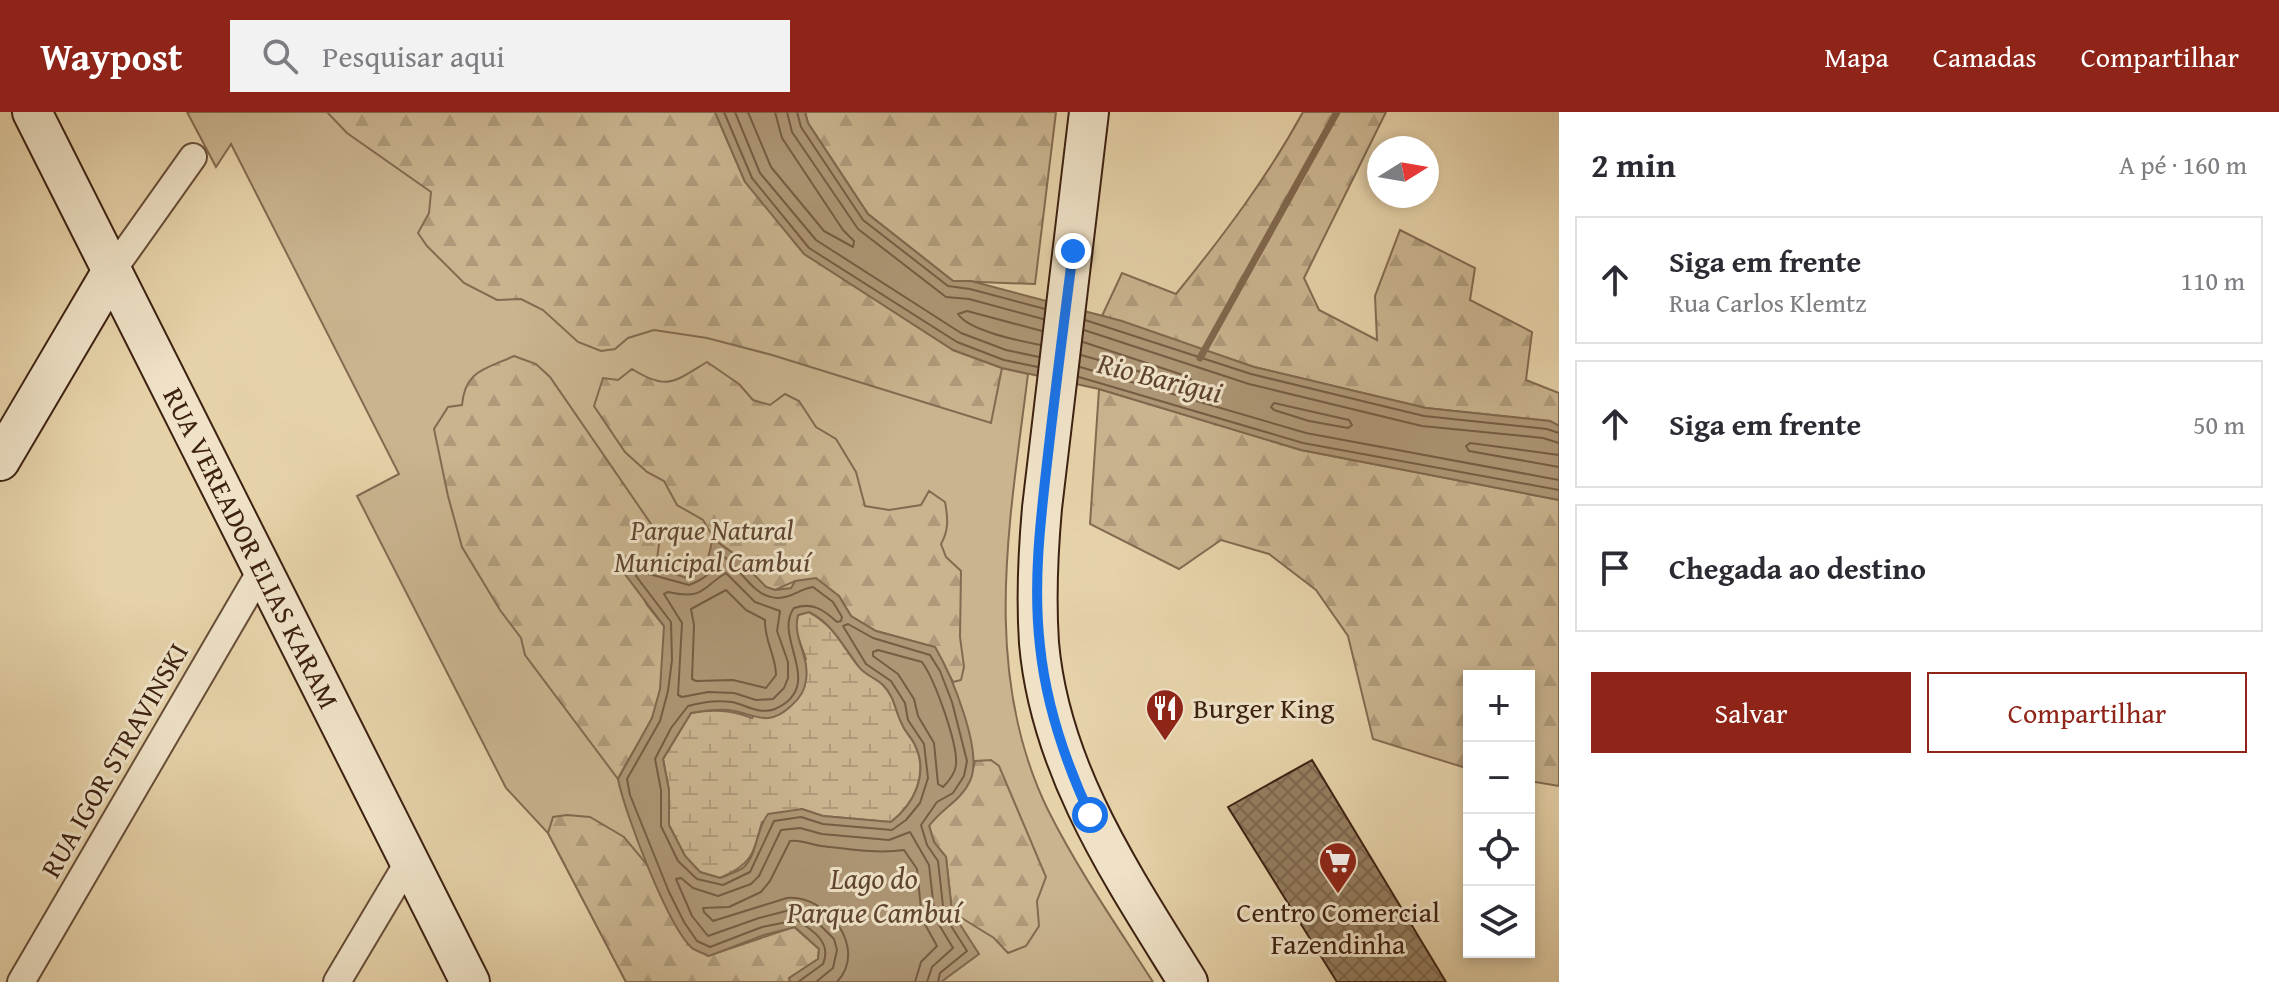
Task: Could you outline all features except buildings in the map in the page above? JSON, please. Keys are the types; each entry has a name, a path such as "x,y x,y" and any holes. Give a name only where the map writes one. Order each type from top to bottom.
{"main road":[{"name":"RUA VEREADOR ELIAS KARAM","path":"32,112 470,982"},
{"path":"1089,112 1037,558 1040,646 1053,715 1075,782 1104,843 1188,982"},
{"path":"0,461 112,271"}],"street":[{"path":"112,271 193,157"},
{"name":"RUA IGOR STRAVINSKI","path":"21,982 262,569"},
{"path":"337,982 409,861"}],"green space":[{"name":"Parque Natural Municipal Cambuí","path":"187,112 715,112 745,182 1002,368 1028,374 1008,539 1007,649 1014,704 1027,757 1048,810 1085,876 1153,982 626,982 548,833 506,788 357,496 399,474 231,144 216,167"},
{"path":"327,112 715,112 745,182 953,350 1002,368 991,423 707,338 654,330 628,338 615,349 601,351 578,342 543,310 521,299 497,300 464,283 418,233 429,213 431,192 347,133"},
{"path":"805,112 1056,112 1035,284 953,281 868,214 808,123"},
{"path":"1303,112 1386,112 1374,136 1367,136 1367,150 1304,278 1319,310 1377,340 1375,296 1400,230 1475,268 1470,300 1532,332 1526,380 1559,393 1559,426 1550,421 1426,408 1254,367 1102,316 1122,273 1176,294 1244,206"},
{"path":"514,356 536,364 550,377 660,537 657,559 649,564 635,561 626,565 647,605 664,626 664,661 662,684 652,718 618,779 525,655 521,638 462,547 448,496 434,429 448,407 462,405 467,384 472,378"},
{"path":"707,362 739,384 753,400 770,405 785,394 799,401 816,427 836,439 856,472 865,506 889,510 921,505 929,491 945,502 947,524 941,544 946,557 961,571 960,637 964,667 961,680 953,682 935,647 876,631 851,616 839,596 795,581 775,590 766,587 734,554 715,540 703,520 677,505 664,481 647,472 625,452 594,406 603,378 618,380 632,369 654,380 670,381"},
{"path":"1099,389 1301,450 1559,500 1559,786 1535,782 1535,670 1463,670 1463,767 1373,739 1348,636 1316,590 1269,554 1221,540 1179,569 1090,524"},
{"path":"809,612 831,630 861,670 890,694 919,756 917,788 891,822 823,816 802,809 762,822 750,857 739,868 720,878 700,872 685,856 669,825 669,790 663,759 691,713 722,711 752,718 806,659 795,629 798,615"},
{"path":"991,760 999,766 1046,877 1037,901 1039,926 1026,946 1008,953 994,938 952,912 946,857 934,842 929,825 957,798 972,774 975,761"},
{"path":"553,817 590,817 624,837 649,867 661,896 692,948 708,956 794,927 819,949 818,959 790,978 790,982 626,982 548,833"}],"water":[{"name":"Rio Barigui","path":"715,112 805,112 808,123 868,214 953,281 971,281 1122,321 1254,367 1426,408 1550,421 1559,426 1559,500 1301,450 1099,389 1002,368 953,350 804,254 745,182"},
{"name":"Lago do Parque Cambuí","path":"712,541 734,554 766,587 775,590 791,588 795,581 816,578 839,596 851,616 876,631 935,647 942,659 964,713 973,752 973,768 962,794 929,826 934,842 946,857 952,912 979,954 941,982 790,982 789,978 818,959 819,949 795,927 709,956 692,948 671,917 638,841 618,779 652,718 660,689 664,626 624,573 626,565 635,561 687,578 706,564","holes":["809,612 831,629 861,670 890,694 919,756 917,788 891,822 823,816 802,809 768,814 744,867 720,878 700,872 685,856 669,825 669,790 663,759 691,713 728,710 767,718 782,713 794,704 804,688 807,671 797,631 798,615"]}],"waterway":[{"name":"Rio Barigui","path":"1200,358 1337,112"}],"place":[{"name":"Burger King","path":"1165,742"},
{"name":"Centro Comercial Fazendinha","path":"1338,895"}],"route":[{"path":"1073,251 1042,508 1037,601 1040,646 1050,701 1060,741 1090,815"}]}
